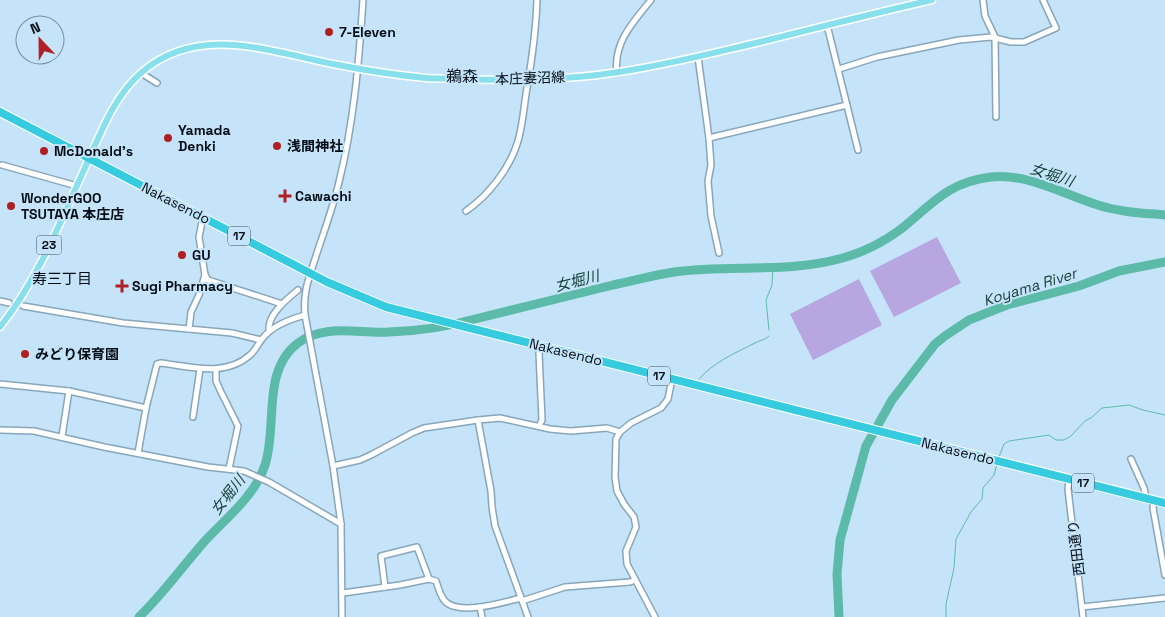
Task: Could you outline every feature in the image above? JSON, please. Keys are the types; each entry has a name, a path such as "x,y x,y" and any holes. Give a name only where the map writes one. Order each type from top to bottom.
{"highway":[{"name":"Nakasendo","path":"0,112 310,273 346,291 391,308 1165,503"}],"main road":[{"name":"本庄妻沼線","path":"89,159 108,118 124,90 141,73 160,60 195,46 222,44 248,47 358,68 428,78 528,80 617,73 698,57 932,0"},
{"name":"23","path":"0,327 20,300 32,278 89,159"}],"street":[{"path":"342,617 342,524 333,466 304,315 305,292 338,185 352,118 358,68 362,0"},
{"path":"466,211 480,202 507,165 518,141 531,69 537,0"},
{"path":"617,73 616,60 625,34 651,0"},
{"path":"983,0 985,16 995,37 996,117"},
{"path":"838,68 926,46 959,40 995,37 1011,42 1024,42 1056,28 1043,0"},
{"path":"827,25 858,150"},
{"path":"698,57 709,138 711,165 708,181 711,216 719,253"},
{"path":"141,73 157,83"},
{"path":"709,138 847,105"},
{"path":"2,165 77,186"},
{"path":"203,217 199,237 205,275 208,280 282,304"},
{"path":"189,329 191,312 205,275"},
{"path":"269,331 269,325 282,304 298,290"},
{"path":"0,301 10,303"},
{"path":"23,306 123,323 232,334 261,340"},
{"path":"138,453 146,408 157,364 200,369 216,369 230,366 252,353 269,331 280,324 304,315"},
{"path":"539,426 542,420 540,346"},
{"path":"193,417 200,369"},
{"path":"216,369 216,381 238,426 229,469"},
{"path":"655,617 627,564 626,555 636,532 636,522 620,498 615,481 616,439 625,427 665,404 672,379"},
{"path":"0,384 69,391 146,408"},
{"path":"62,436 69,391"},
{"path":"333,466 360,460 424,428 478,420 500,418 571,431 607,428 620,432"},
{"path":"478,420 491,491 495,526 528,617"},
{"path":"0,430 34,430 104,447 208,467 244,471 269,482 342,524"},
{"path":"1131,459 1144,488 1146,498"},
{"name":"西田通り","path":"1069,479 1068,489 1083,617"},
{"path":"1154,500 1153,508 1165,575"},
{"path":"385,587 381,556 418,547 428,579"},
{"path":"343,593 428,579 436,581 444,600 452,606 480,607 522,599 565,587 635,580"},
{"path":"1082,607 1165,598"},
{"path":"480,607 482,617"}],"shaded area":[{"path":"937,237 961,283 894,317 870,271"},
{"path":"859,279 882,325 813,360 790,314"}],"waterway":[{"name":"女堀川","path":"139,617 254,487 265,465 269,449 275,383 279,368 286,355 298,343 308,337 331,331 389,332 421,330 464,322 674,272 782,267 825,262 853,255 875,245 901,229 952,189 963,184 991,177 1018,178 1032,181 1114,209 1165,215"},
{"name":"Koyama River","path":"839,617 837,574 840,540 866,446 892,400 935,344 969,320 1007,305 1079,286 1119,271 1165,262"},
{"path":"769,330 766,300 772,285 773,267"},
{"path":"699,379 725,358 769,336"},
{"path":"999,457 1004,444 1009,441 1049,435 1056,440 1064,440 1102,408 1129,405 1165,415"},
{"path":"946,617 946,604 954,568 956,539 971,512 982,499 983,488 994,475 997,464"}],"place":[{"name":"7-Eleven","path":"329,32"},
{"name":"Yamada Denki","path":"168,138"},
{"name":"浅間神社","path":"277,146"},
{"name":"McDonald's","path":"44,151"},
{"name":"Cawachi","path":"285,196"},
{"name":"WonderGOO TSUTAYA 本庄店","path":"11,206"},
{"name":"GU","path":"182,255"},
{"name":"Sugi Pharmacy","path":"122,286"},
{"name":"みどり保育園","path":"25,354"}],"district":[{"name":"鵜森","path":"462,76"},
{"name":"寿三丁目","path":"62,279"}]}
